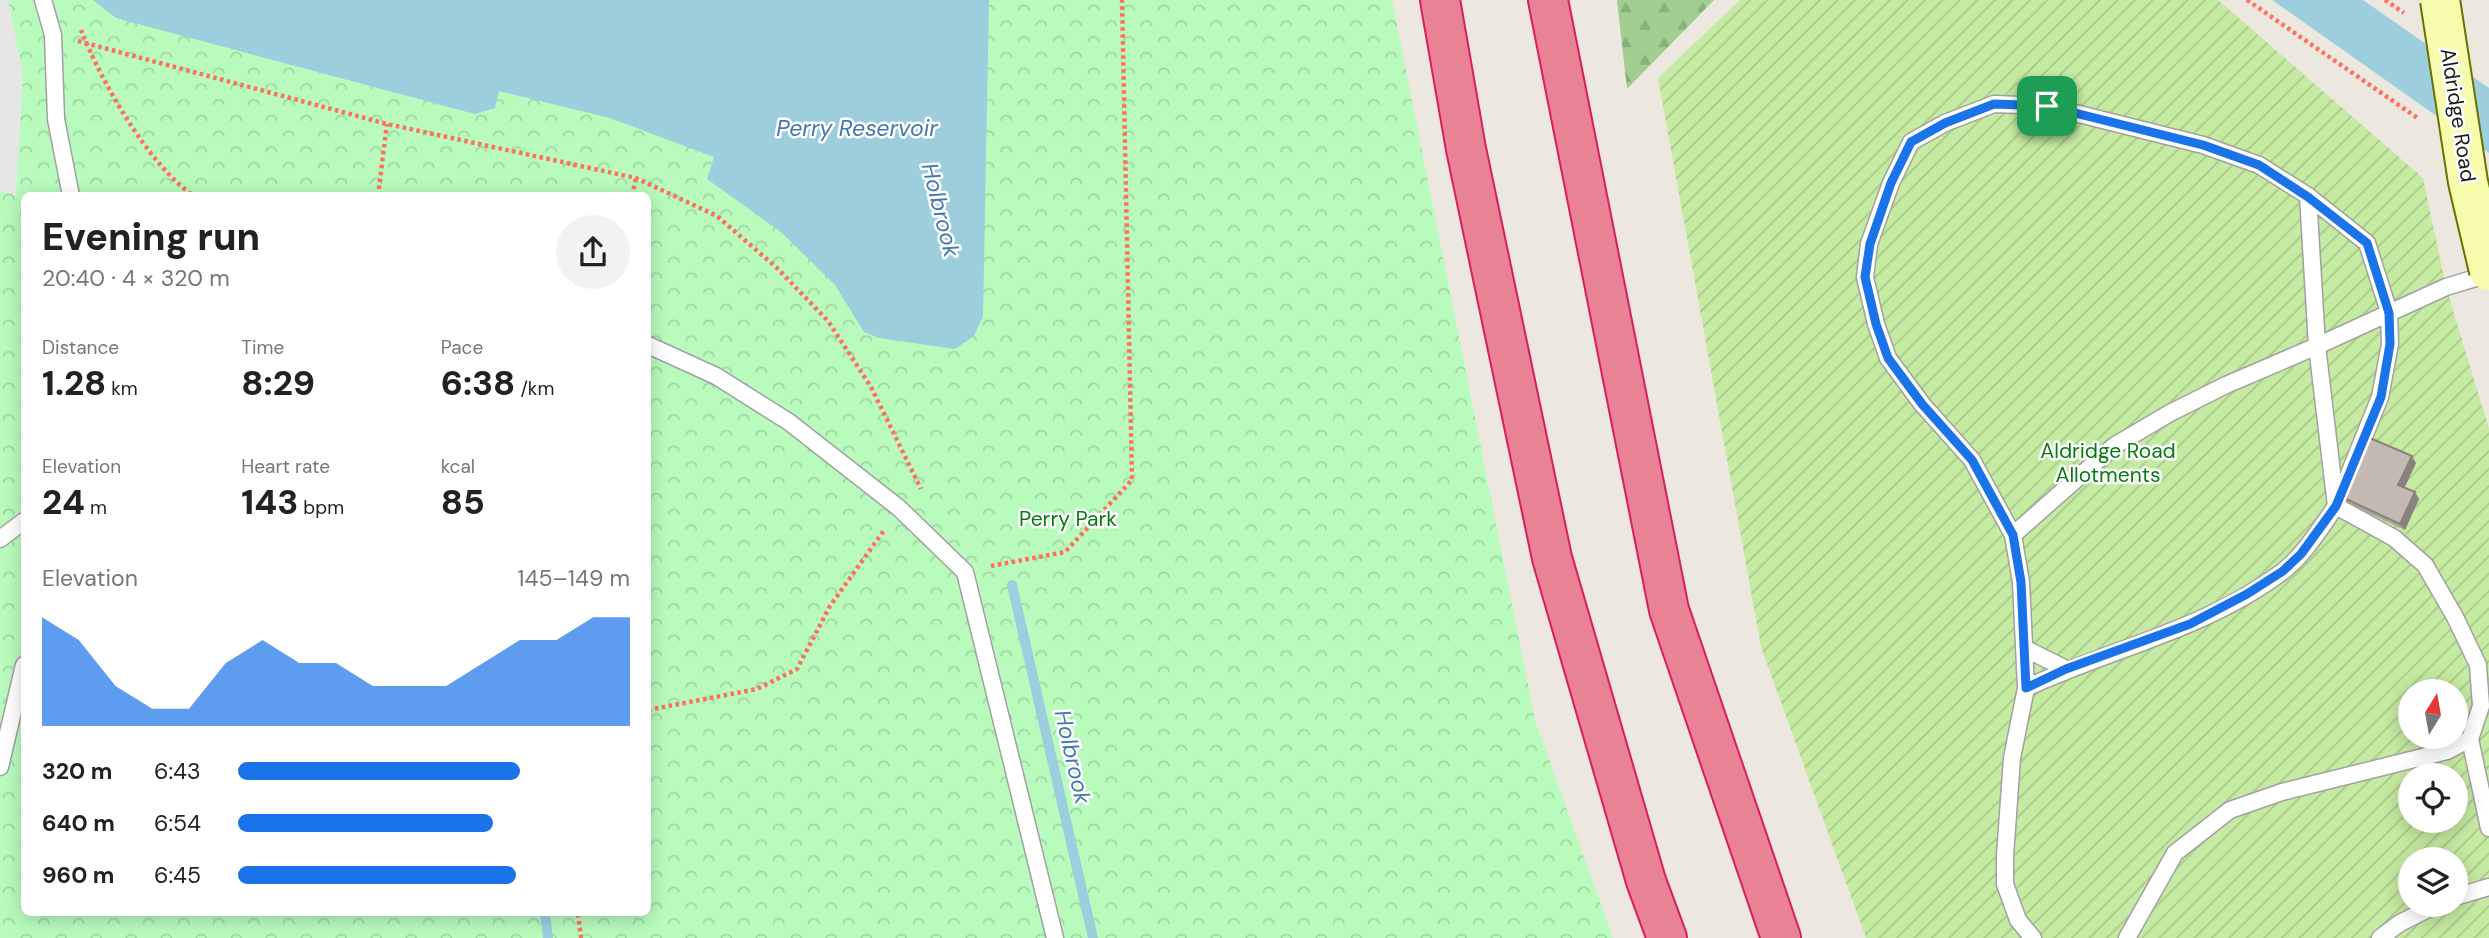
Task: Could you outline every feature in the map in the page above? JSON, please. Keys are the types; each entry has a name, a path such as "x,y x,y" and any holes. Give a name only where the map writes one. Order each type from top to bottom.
{"highway":[{"path":"1440,0 1466,149 1552,558 1646,881 1667,938"},
{"path":"1548,0 1669,610 1781,938"}],"street":[{"name":"Aldridge Road","path":"2440,0 2468,181 2489,272"}],"lane":[{"path":"43,0 53,35 56,118 70,192"},
{"path":"2026,688 2066,669 2190,624 2247,594 2292,563 2336,506 2381,397 2390,344 2389,313 2367,243 2308,197 2259,165 2203,145 2047,106 1994,104 1945,123 1911,142 1891,183 1870,244 1865,277 1876,324 1888,358 1922,404 1972,460 2013,535 2021,582 2026,688 2012,758 2005,884 2018,919 2033,938"},
{"path":"2308,197 2317,346 2336,506"},
{"path":"2013,535 2114,446 2170,413 2226,385 2446,287 2489,272"},
{"path":"651,346 716,376 789,422 899,509 965,572 1055,938"},
{"path":"2336,506 2395,538 2425,565 2455,617 2478,665 2481,706 2470,739 2489,828"},
{"path":"0,539 21,523"},
{"path":"2024,648 2066,669"},
{"path":"0,767 21,678"},
{"path":"2127,938 2175,853 2230,810 2282,792 2447,751 2470,739"},
{"path":"2468,893 2489,887"},
{"path":"2380,938 2412,917"}],"path":[{"path":"965,572 1065,552 1132,480 1122,0"},
{"path":"2247,0 2422,121"},
{"path":"78,22 86,44 137,135 188,192"},
{"path":"53,35 387,124 636,178 716,216 778,268 828,321 871,387 926,499"},
{"path":"378,192 387,124"},
{"path":"633,192 636,178"},
{"path":"651,709 757,689 797,668 830,606 899,509"},
{"path":"578,916 581,938"}],"green space":[{"name":"Perry Park","path":"0,0 1392,0 1535,720 1613,938 0,938"},
{"path":"1617,0 1714,0 1627,89"},
{"name":"Aldridge Road Allotments","path":"1740,0 2218,0 2423,178 2446,287 2489,429 2489,938 1866,938 1761,647 1658,78"}],"shaded area":[{"path":"0,0 8,0 23,75 16,195 0,191"}],"water":[{"name":"Perry Reservoir","path":"93,0 989,0 983,316 974,336 955,349 879,338 864,332 835,285 781,232 707,179 714,157 610,118 499,91 495,108 475,114 116,18"},
{"path":"2272,0 2363,0 2489,88 2489,153"}],"building":[{"path":"2370,438 2412,456 2398,485 2415,492 2400,524 2342,497"}],"waterway":[{"name":"Holbrook","path":"1012,585 1093,938"},
{"path":"545,916 548,938"}],"route":[{"path":"1994,104 2047,106 2203,145 2259,165 2308,197 2367,243 2389,313 2390,344 2381,397 2336,506 2301,554 2283,571 2247,594 2190,624 2066,669 2026,688 2021,582 2013,535 1972,460 1922,404 1888,358 1876,324 1865,277 1870,244 1891,183 1911,142 1945,123 1994,104"}]}
